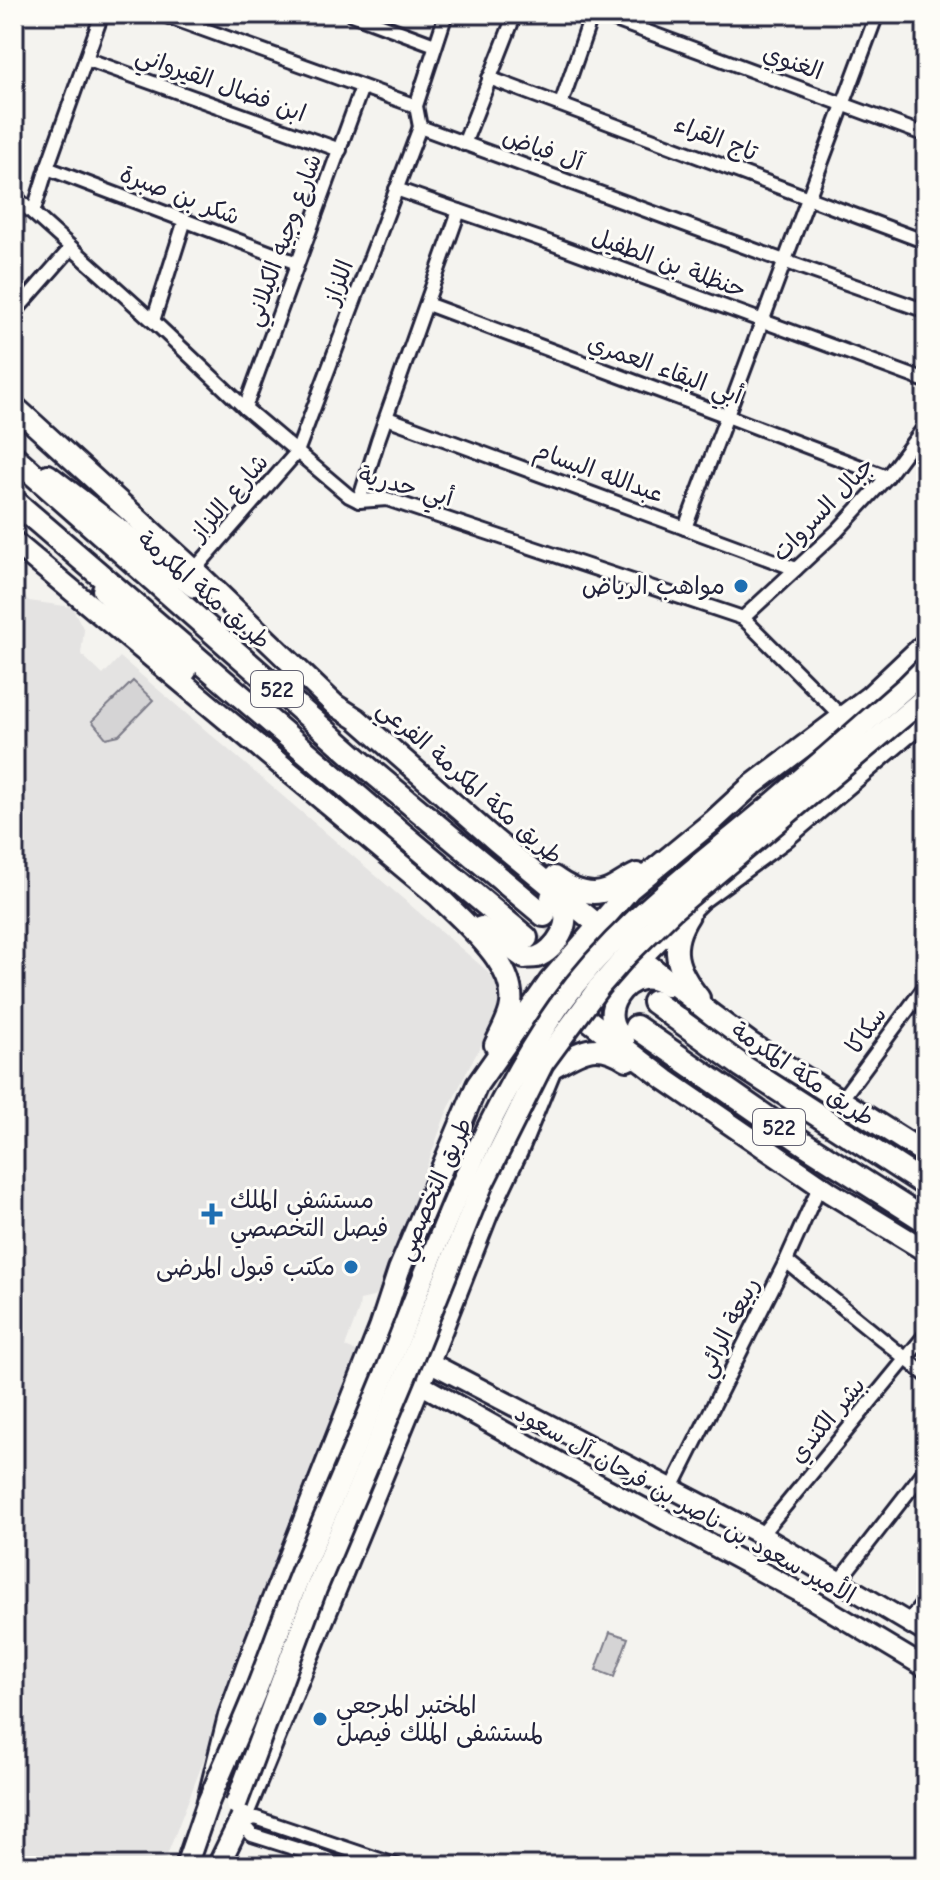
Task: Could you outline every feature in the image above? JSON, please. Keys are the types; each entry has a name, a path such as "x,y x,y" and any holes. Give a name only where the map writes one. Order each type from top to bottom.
{"highway":[{"name":"طريق مكة المكرمة","path":"14,457 357,759 544,915"},
{"name":"522","path":"14,502 526,938"},
{"name":"طريق مكة المكرمة","path":"654,1002 742,1066 926,1185"},
{"name":"522","path":"636,1027 805,1144 926,1221"}],"main road":[{"name":"طريق مكة المكرمة الفرعي","path":"14,406 194,570 335,705 368,729 598,925 750,1043 926,1154"},
{"path":"14,449 171,568 335,705"},
{"path":"14,502 300,781"},
{"path":"14,542 438,896 524,958 537,957 552,947 560,936 565,921 563,907 515,866 496,841"},
{"path":"477,1085 550,981 630,889 751,786 870,696 926,643"},
{"name":"طريق التخصصي","path":"186,1866 207,1805 439,1238 503,1099 532,1049 559,1006 589,969 646,909 759,815 926,667"},
{"name":"طريق التخصصي","path":"216,1866 316,1589 482,1185 543,1063 599,987 673,910 926,697"},
{"path":"238,1812 551,1068 609,989 700,899 782,839 926,717"},
{"path":"496,841 563,883 589,894 606,891 658,865"},
{"path":"207,1805 229,1716 256,1642 380,1328 399,1270 511,1008 511,985 499,959 438,896"},
{"path":"700,899 677,937 676,949 688,984 711,1014"},
{"path":"598,925 576,973 577,993 586,1018 666,1080 820,1185 926,1251"},
{"path":"666,1080 616,1031 612,1023 612,1003 629,984 643,978 656,979 711,1014"},
{"path":"477,1085 524,1040 541,1045 551,1068"},
{"path":"551,1068 594,1048 616,1053 666,1080"}],"street":[{"path":"33,213 102,14"},
{"path":"161,14 416,106"},
{"path":"352,14 435,45"},
{"path":"420,127 416,106 446,14"},
{"path":"464,144 515,14"},
{"path":"561,104 592,14"},
{"name":"الغنوي","path":"599,14 926,135"},
{"path":"685,528 877,14"},
{"name":"ابن فضال القيرواني","path":"86,59 340,150"},
{"name":"تاج القراء","path":"489,78 926,242"},
{"name":"شارع وجيه الكيلاني","path":"245,408 362,87"},
{"name":"آل فياض","path":"420,127 926,311"},
{"name":"اللزاز","path":"297,452 420,127"},
{"name":"شكر بن صبرة","path":"47,168 297,263"},
{"name":"حنظلة بن الطفيل","path":"396,189 926,381"},
{"name":"أبي حدرية","path":"14,196 245,408 349,496 359,501 387,499 743,618 842,717"},
{"path":"359,501 459,211"},
{"path":"153,321 185,220"},
{"path":"14,313 71,248"},
{"name":"أبي البقاء العمري","path":"427,304 887,477"},
{"name":"عبدالله البسام","path":"387,418 796,569"},
{"name":"جبال السروات","path":"743,618 837,531 887,477 926,425"},
{"name":"شارع اللزاز","path":"194,570 297,452"},
{"name":"سكاكا","path":"841,1100 926,985"},
{"name":"ربيعة الرائي","path":"672,1488 786,1261 820,1185"},
{"path":"786,1261 926,1375"},
{"name":"بشر الكندي","path":"761,1535 926,1334"},
{"name":"الأمير سعود بن ناصر بن فرحان آل سعود","path":"429,1362 761,1535 926,1633"},
{"name":"الأمير سعود بن ناصر بن فرحان آل سعود","path":"420,1384 801,1593 926,1668"},
{"path":"839,1581 926,1469"},
{"path":"908,1622 926,1600"},
{"path":"238,1812 252,1835 343,1866"},
{"path":"238,1812 398,1866"}],"shaded area":[{"name":"مستشفى الملك فيصل التخصصي","path":"14,586 29,601 72,607 84,630 81,654 103,675 120,657 485,969 502,996 502,1010 445,1116 385,1282 373,1297 360,1300 345,1347 358,1352 163,1866 14,1866"},
{"path":"133,681 153,700 119,735 106,738 92,721"},
{"path":"610,1632 628,1638 614,1677 596,1670"}],"tunnel":[{"path":"544,915 654,1002"},
{"path":"526,938 636,1027"}],"place":[{"name":"مواهب الرياض","path":"741,586"},
{"name":"مستشفى الملك فيصل التخصصي","path":"212,1214"},
{"name":"مكتب قبول المرضى","path":"351,1267"},
{"name":"المختبر المرجعي لمستشفى الملك فيصل","path":"320,1719"}]}
